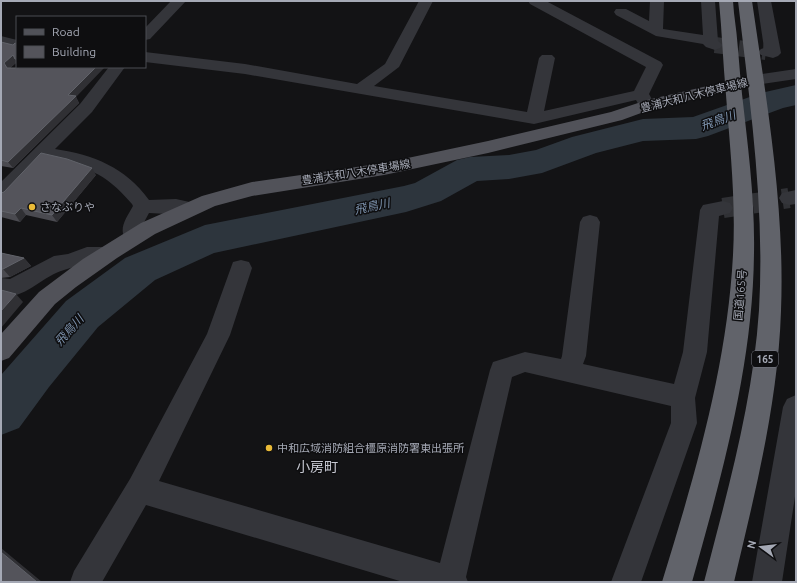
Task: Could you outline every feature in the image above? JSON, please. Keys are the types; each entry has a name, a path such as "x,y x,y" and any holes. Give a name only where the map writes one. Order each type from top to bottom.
{"highway":[{"name":"国道165号","path":"719,582 737,512 753,437 765,360 770,312 771,260 750,134 734,88 726,1"},
{"name":"国道165号","path":"677,582 720,424 734,350 744,255 744,191 755,85 745,1"}],"main road":[{"name":"豊浦大和八木停車場線","path":"1,351 48,297 133,236 187,208 232,193 384,169 522,140 616,116 644,99 755,85"}],"street":[{"path":"146,35 179,1"},
{"path":"360,89 391,67 426,1"},
{"path":"146,57 246,69 534,119 644,99 655,65 535,1"},
{"path":"656,31 657,1"},
{"path":"621,12 661,33 712,42 708,1"},
{"path":"764,1 773,53 766,52"},
{"path":"534,119 547,58"},
{"path":"1,193 43,153 86,108 116,68"},
{"path":"755,85 796,74"},
{"path":"43,153 92,163 120,180 137,197 143,206 155,208 178,206 187,208"},
{"path":"133,236 132,226 143,206"},
{"path":"626,582 684,423 683,398 695,352 710,210 723,208"},
{"path":"568,371 574,356 590,222"},
{"path":"1,287 14,287 61,262 69,262 87,254 105,255"},
{"path":"85,582 140,489 218,335 241,268"},
{"path":"140,489 452,582 502,370 525,362 651,389 683,398"},
{"path":"767,582 796,407"}],"building":[{"path":"1,42 13,45 16,44 16,59 13,55 4,63 7,68 95,68 68,95 76,96 8,162 1,160"},
{"path":"41,153 67,159 92,168 52,215 21,208 15,214 1,211 1,193 4,192"},
{"path":"1,253 24,258 1,269"},
{"path":"1,290 16,294 1,311"},
{"path":"1,552 37,582 1,582"}],"waterway":[{"name":"飛鳥川","path":"1,412 32,372 82,314 140,269 205,240 406,199 428,192 470,169 509,167 542,161 584,145 643,130 696,128 773,100 796,95"}],"tunnel":[{"path":"715,45 766,52"},
{"path":"723,208 789,198"}],"place":[{"name":"さなぶりや","path":"32,207"},
{"name":"中和広域消防組合橿原消防署東出張所","path":"269,448"}],"district":[{"name":"小房町","path":"317,467"}]}
